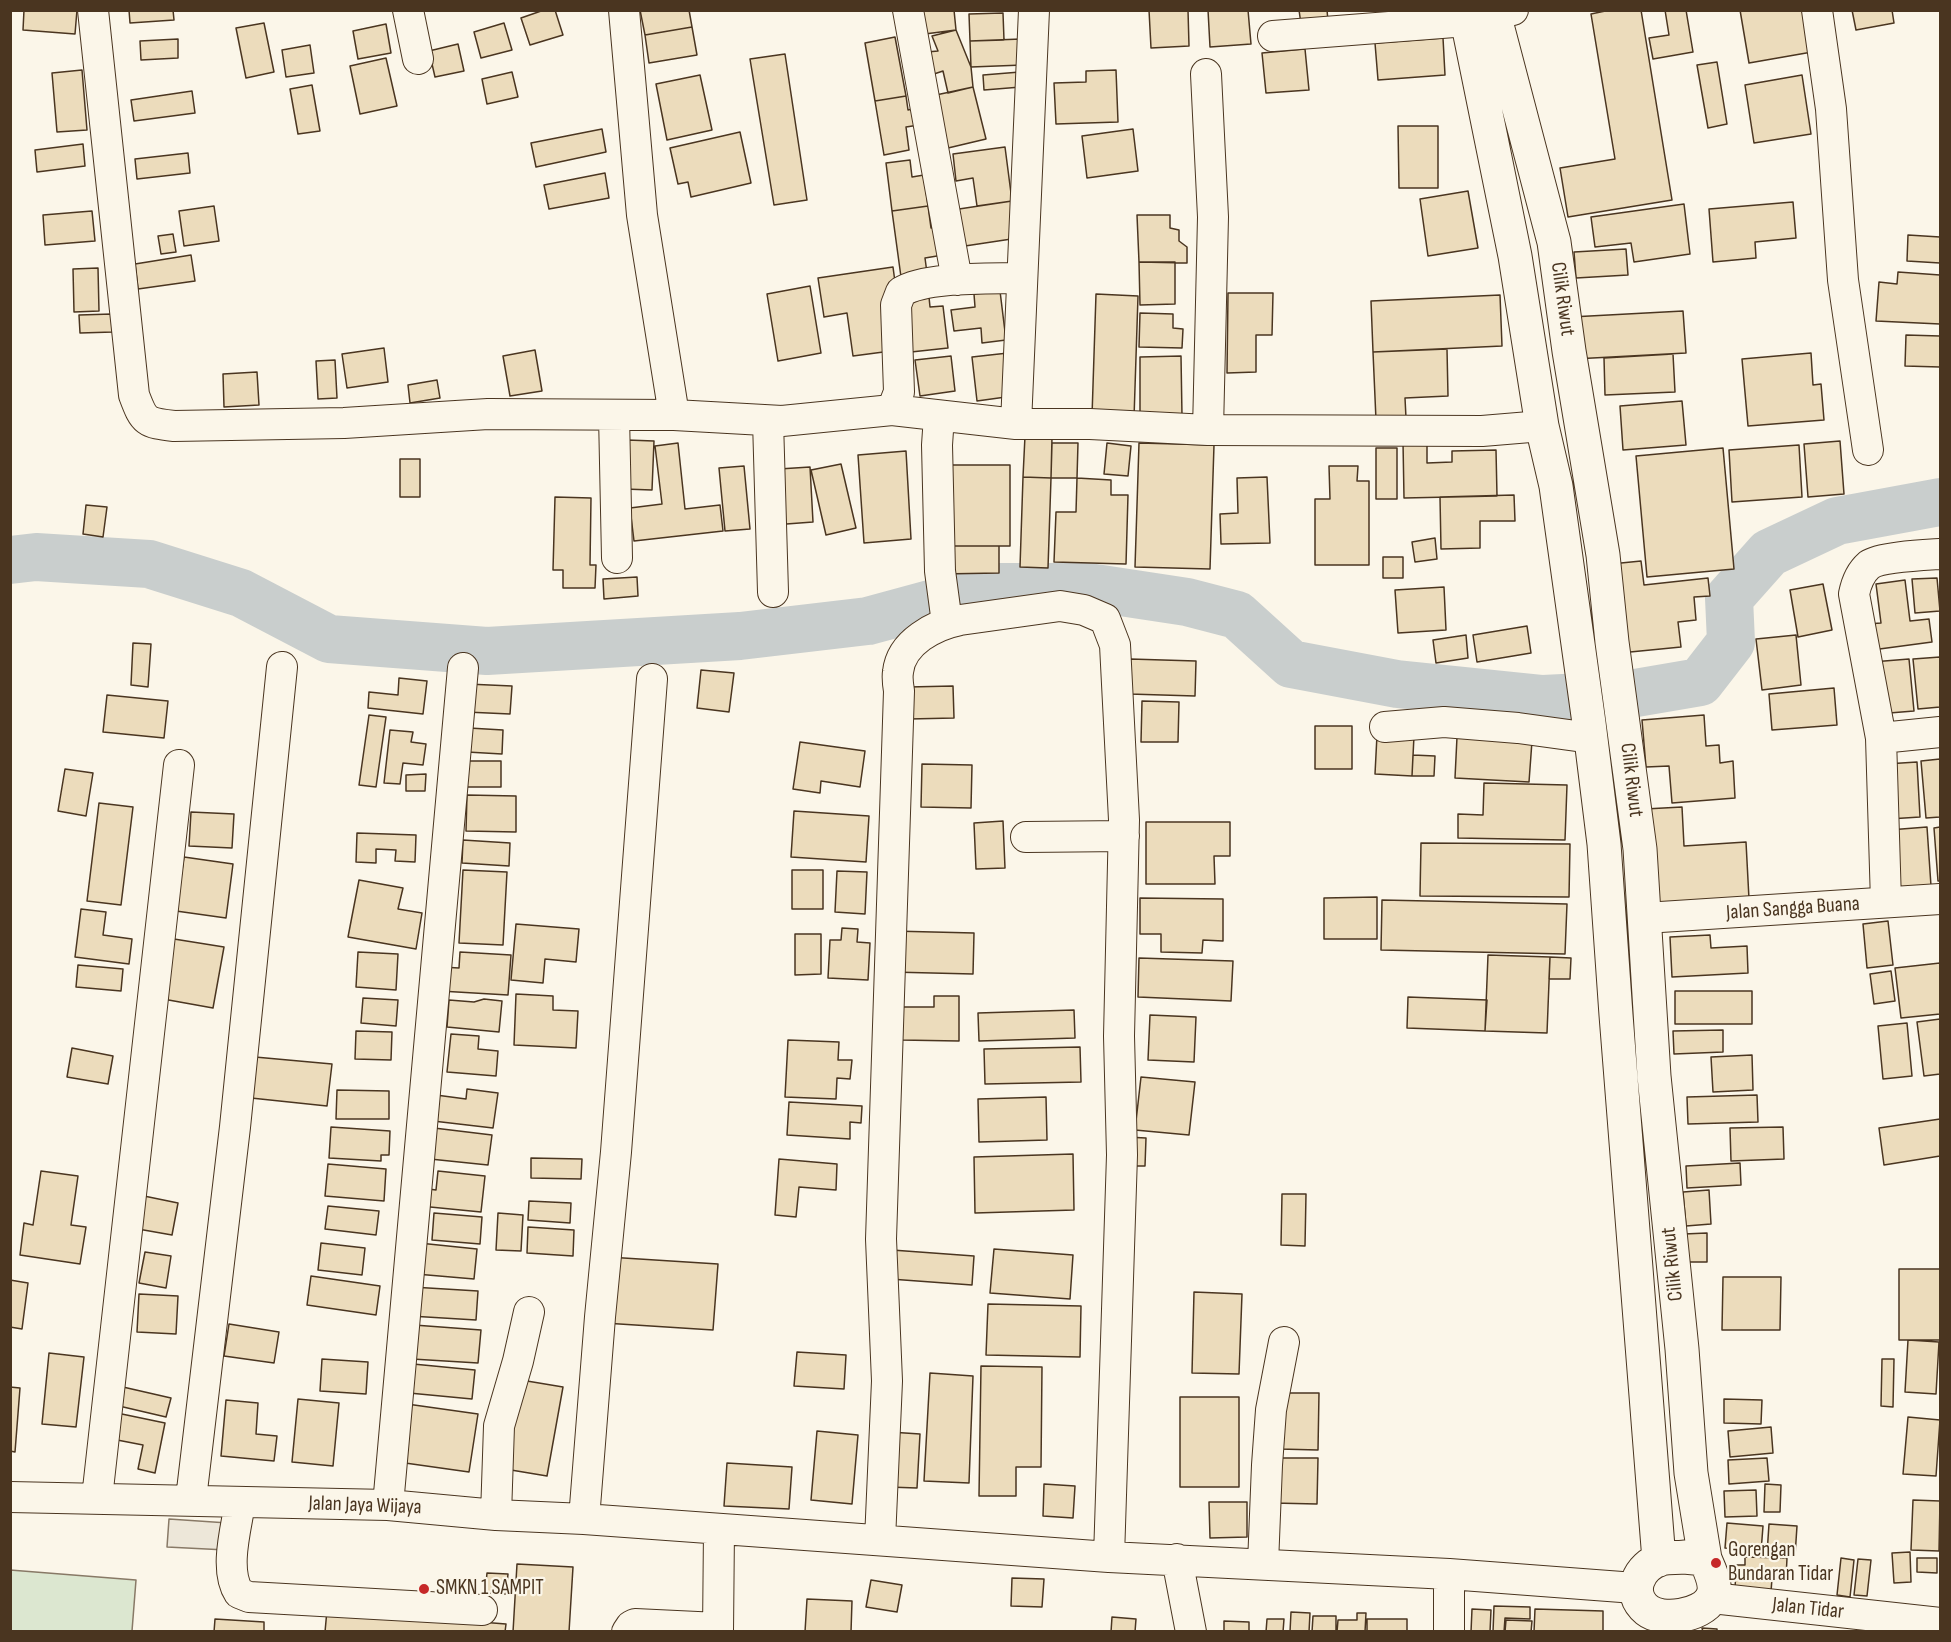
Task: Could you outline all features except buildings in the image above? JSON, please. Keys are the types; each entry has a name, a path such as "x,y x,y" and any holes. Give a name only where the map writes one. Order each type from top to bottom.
{"main road":[{"name":"Cilik Riwut","path":"1487,13 1515,256 1542,426 1556,486 1604,844 1659,1560"},
{"name":"Cilik Riwut","path":"1487,13 1554,242 1569,351 1603,555 1612,642 1640,849 1654,1076 1682,1349 1691,1473 1705,1559"},
{"path":"1567,564 1603,555"},
{"path":"1616,1015 1651,1010"},
{"path":"1684,1557 1705,1559 1714,1583 1704,1614 1661,1623 1647,1610 1635,1588 1641,1572 1659,1560 1684,1557"}],"street":[{"path":"93,10 134,395 142,417 154,424 174,426 345,423 488,414 674,416 782,421 892,410 1016,424 1090,424 1208,430 1482,431 1542,426"},
{"path":"408,10 418,59"},
{"path":"624,10 642,215 674,416"},
{"path":"908,10 957,280"},
{"path":"1016,424 1034,10"},
{"path":"1817,10 1831,109 1843,280 1868,450"},
{"path":"1273,36 1487,13"},
{"path":"1206,74 1213,217 1208,430"},
{"path":"892,410 899,392 896,305 901,292 917,285 957,280 1022,278"},
{"path":"614,415 617,558"},
{"path":"939,416 937,446 940,571 946,617"},
{"path":"768,421 773,592"},
{"path":"1886,902 1881,738 1854,594 1857,583 1868,566 1878,561 1941,554"},
{"path":"880,1540 887,1381 881,1239 898,671 904,653 919,637 946,617 1060,606 1084,610 1105,619 1115,645 1124,836 1119,1036 1122,1155 1109,1557"},
{"path":"191,1499 236,1127 282,667"},
{"path":"388,1505 463,668"},
{"path":"584,1519 616,1152 652,679"},
{"path":"1385,727 1444,722 1518,728 1590,730"},
{"path":"1881,738 1941,732"},
{"path":"97,1498 179,765"},
{"path":"1026,837 1124,836"},
{"name":"Jalan Sangga Buana","path":"1645,918 1941,899"},
{"path":"495,1515 499,1426 518,1361 529,1312"},
{"path":"1263,1564 1271,1410 1284,1342"},
{"name":"Jalan Jaya Wijaya","path":"10,1497 191,1499 240,1503 388,1505 495,1515 584,1519 1109,1557 1449,1574 1635,1588"},
{"path":"240,1503 233,1543 232,1579 239,1593 249,1598 482,1610"},
{"path":"627,1632 631,1626 636,1624 718,1630 719,1529"},
{"path":"1177,1559 1191,1632"},
{"path":"1449,1574 1449,1632"},
{"name":"Jalan Tidar","path":"1704,1614 1941,1623"}],"green space":[{"path":"10,1570 136,1580 132,1631 11,1631"}],"shaded area":[{"path":"169,1519 228,1523 226,1550 167,1547"}],"waterway":[{"path":"10,560 36,557 149,564 241,593 329,639 487,651 740,636 868,621 993,587 1088,587 1187,602 1237,615 1291,664 1397,684 1543,699 1624,695 1700,682 1731,642 1729,598 1769,553 1837,521 1940,502"}],"place":[{"name":"Gorengan Bundaran Tidar","path":"1716,1563"},
{"name":"SMKN 1 SAMPIT","path":"424,1589"}]}
